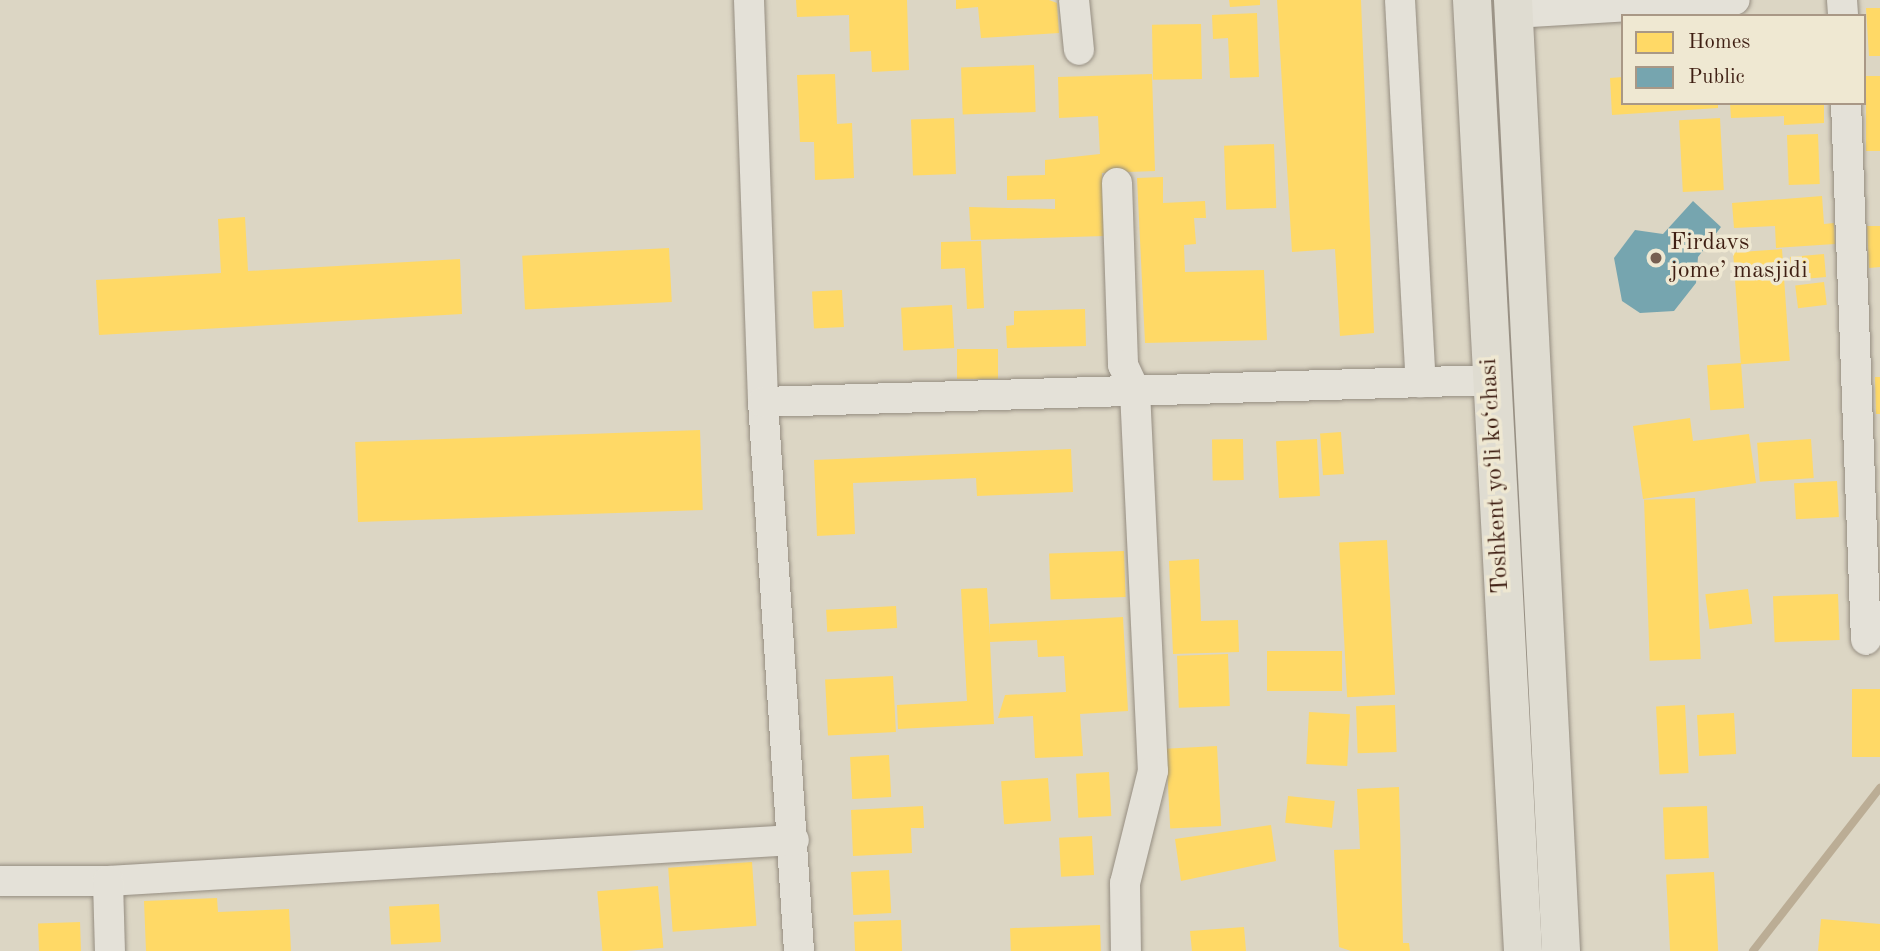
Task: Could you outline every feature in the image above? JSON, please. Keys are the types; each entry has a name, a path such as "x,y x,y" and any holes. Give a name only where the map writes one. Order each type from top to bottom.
{"highway":[{"name":"Toshkent yo‘li ko‘chasi","path":"1472,0 1490,380 1523,951"},
{"name":"Toshkent yo‘li ko‘chasi","path":"1514,7 1562,951"},
{"path":"1515,810 1553,807"}],"street":[{"path":"750,0 763,402 794,840 799,951"},
{"path":"1074,0 1079,50"},
{"path":"1400,0 1420,382"},
{"path":"1514,7 1735,0"},
{"path":"1846,105 1866,640"},
{"path":"1117,183 1123,365 1135,391 1153,771 1125,883 1126,951"},
{"path":"763,402 1490,380"},
{"path":"0,881 108,881 794,840"},
{"path":"108,881 110,951"}],"building: Homes":[{"path":"796,0 907,0 909,70 872,72 871,51 850,52 849,15 797,17"},
{"path":"956,0 1049,0 1057,3 1059,33 981,38 978,7 956,9"},
{"path":"1229,0 1260,0 1260,5 1230,7"},
{"path":"1277,0 1361,0 1374,333 1340,336 1335,249 1292,252"},
{"path":"1866,8 1880,8 1880,56 1869,56"},
{"path":"1257,13 1259,77 1230,78 1228,38 1213,39 1212,15"},
{"path":"1201,24 1202,79 1153,80 1152,25"},
{"path":"1034,65 1036,112 963,115 961,68"},
{"path":"835,74 837,124 852,123 854,178 815,180 814,142 800,142 797,75"},
{"path":"1152,74 1155,171 1102,173 1104,236 971,240 969,207 1055,209 1055,199 1007,200 1007,176 1045,175 1045,160 1100,154 1098,116 1059,118 1058,77"},
{"path":"1866,76 1880,76 1880,151 1866,151"},
{"path":"1621,77 1621,105 1718,105 1718,108 1612,115 1610,78"},
{"path":"1730,105 1824,105 1824,123 1784,125 1784,116 1731,118"},
{"path":"954,118 956,174 913,175 911,120"},
{"path":"1720,118 1724,190 1683,192 1679,120"},
{"path":"1818,134 1820,184 1789,185 1787,135"},
{"path":"1274,144 1276,208 1226,210 1224,146"},
{"path":"1163,177 1163,203 1205,201 1206,218 1194,218 1196,244 1184,245 1185,272 1264,270 1267,340 1145,343 1137,178"},
{"path":"1822,196 1824,224 1834,223 1835,244 1776,248 1775,226 1734,228 1732,203"},
{"path":"245,217 248,271 460,259 462,314 99,335 96,280 221,273 218,219"},
{"path":"1867,226 1880,226 1880,267 1869,268"},
{"path":"981,241 984,308 967,309 965,268 941,269 941,242"},
{"path":"669,248 672,302 525,310 522,256"},
{"path":"1782,249 1790,361 1741,364 1733,252"},
{"path":"1824,254 1826,277 1792,280 1790,257"},
{"path":"1824,282 1827,305 1798,308 1795,286"},
{"path":"842,290 844,327 814,329 812,292"},
{"path":"952,305 954,348 903,351 901,308"},
{"path":"1085,309 1086,346 1007,348 1006,326 1014,325 1014,311"},
{"path":"957,349 998,349 998,379 957,379"},
{"path":"1741,363 1744,408 1710,410 1707,365"},
{"path":"1875,377 1880,377 1880,414 1876,414"},
{"path":"1690,418 1693,441 1749,434 1756,483 1643,499 1633,426"},
{"path":"700,430 703,510 358,522 355,442"},
{"path":"1341,432 1344,474 1323,475 1320,433"},
{"path":"1243,439 1244,480 1213,481 1212,440"},
{"path":"1317,439 1320,496 1279,498 1276,441"},
{"path":"1811,439 1814,478 1760,482 1757,443"},
{"path":"1071,449 1073,492 977,496 976,478 853,483 855,534 817,536 814,460"},
{"path":"1837,481 1839,517 1796,519 1794,483"},
{"path":"1695,498 1701,659 1650,661 1644,500"},
{"path":"1387,540 1395,695 1347,697 1339,543"},
{"path":"1124,551 1126,597 1051,600 1049,554"},
{"path":"1199,559 1201,621 1238,620 1239,652 1173,654 1169,561"},
{"path":"987,588 990,635 990,624 1123,617 1128,711 1080,714 1083,756 1035,758 1033,716 998,718 1005,695 1066,692 1064,656 1038,657 1037,640 990,642 994,724 898,729 897,705 967,701 961,589"},
{"path":"1748,589 1752,624 1710,629 1705,594"},
{"path":"1838,594 1840,640 1775,642 1773,596"},
{"path":"896,606 897,628 827,632 826,610"},
{"path":"1267,651 1342,651 1342,691 1267,691"},
{"path":"1228,654 1230,706 1179,708 1177,656"},
{"path":"893,676 896,732 828,735 825,680"},
{"path":"1852,689 1880,689 1880,757 1852,757"},
{"path":"1395,705 1397,752 1358,753 1356,706"},
{"path":"1685,705 1689,773 1660,774 1656,707"},
{"path":"1309,712 1350,714 1347,766 1306,764"},
{"path":"1734,713 1736,754 1699,756 1697,715"},
{"path":"1217,746 1221,826 1170,829 1166,749"},
{"path":"889,755 891,797 852,799 850,757"},
{"path":"1109,772 1111,816 1078,818 1076,774"},
{"path":"1048,778 1051,821 1004,824 1001,781"},
{"path":"1399,787 1403,943 1409,943 1410,951 1351,951 1339,947 1334,850 1360,849 1357,789"},
{"path":"1288,796 1335,801 1332,828 1285,823"},
{"path":"923,806 924,828 911,828 912,853 853,856 851,810"},
{"path":"1707,806 1709,858 1665,860 1663,808"},
{"path":"1271,825 1276,861 1181,881 1175,839"},
{"path":"1092,836 1094,875 1061,877 1059,838"},
{"path":"752,862 756,926 673,932 668,868"},
{"path":"889,870 891,913 853,915 851,872"},
{"path":"1714,872 1718,951 1670,951 1666,875"},
{"path":"658,886 663,948 602,951 597,891"},
{"path":"217,898 218,912 289,909 291,951 146,951 144,901"},
{"path":"439,904 441,942 391,945 389,907"},
{"path":"1821,919 1880,924 1880,951 1818,951"},
{"path":"901,920 902,951 855,951 854,922"},
{"path":"80,922 81,951 39,951 38,923"},
{"path":"1100,925 1101,951 1011,951 1010,928"},
{"path":"1244,927 1246,951 1192,951 1190,931"}],"building: Public":[{"name":"Firdavs jome’ masjidi","path":"1693,201 1721,227 1698,257 1696,283 1674,311 1640,313 1622,301 1614,258 1635,230 1663,234"}],"waterway":[{"path":"1753,951 1880,788"}],"place":[{"name":"Firdavs jome’ masjidi","path":"1656,258"}]}
